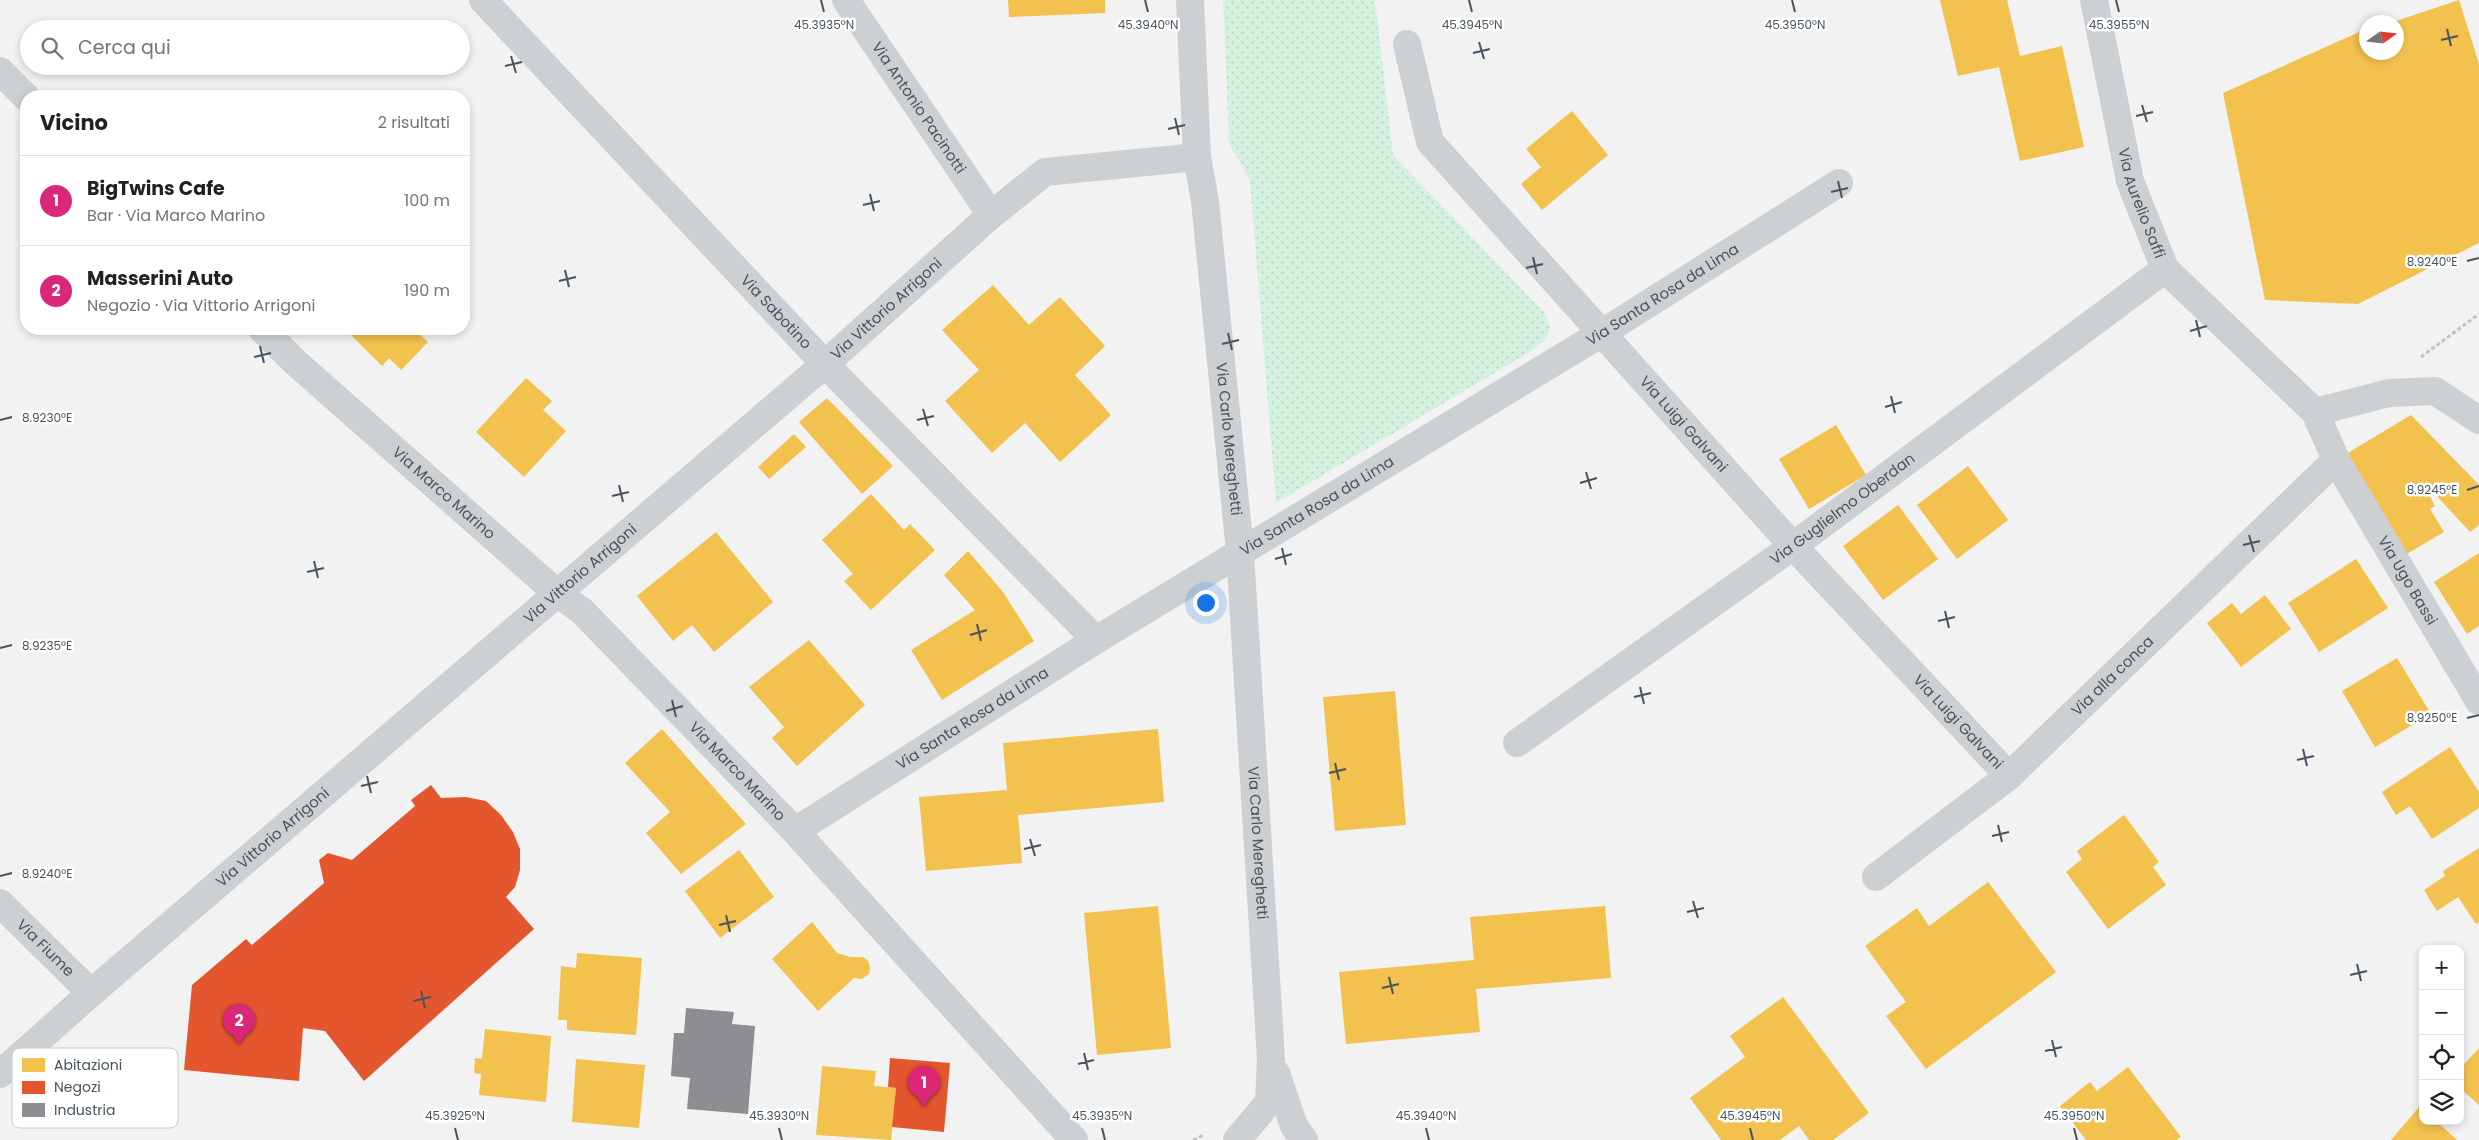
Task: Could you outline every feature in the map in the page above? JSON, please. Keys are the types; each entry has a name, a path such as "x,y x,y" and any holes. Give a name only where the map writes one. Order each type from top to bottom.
{"street":[{"name":"Via Sabotino","path":"483,0 825,364 1096,640"},
{"name":"Via Antonio Pacinotti","path":"846,0 991,215"},
{"name":"Via Carlo Mereghetti","path":"1190,0 1197,157 1206,201 1240,552 1271,1059 1269,1102 1237,1140"},
{"name":"Via Aurelio Saffi","path":"2094,0 2130,181 2165,269 2315,412 2336,460"},
{"name":"Via Luigi Galvani","path":"1407,44 1430,142 1793,546 2009,776"},
{"path":"0,71 20,91"},
{"name":"Via Vittorio Arrigoni","path":"29,1048 825,364 991,215 1045,172 1197,157"},
{"name":"Via Santa Rosa da Lima","path":"795,830 1096,640 1602,333 1839,183"},
{"name":"Via Guglielmo Oberdan","path":"1517,743 1793,546 2165,269"},
{"name":"Via Marco Marino","path":"268,335 295,362 557,593 582,611 795,830 1074,1140"},
{"path":"2315,412 2389,393 2435,391 2479,420"},
{"name":"Via Ugo Bassi","path":"2336,460 2479,702"},
{"name":"Via alla conca","path":"1876,877 2009,776 2336,460"},
{"name":"Via Fiume","path":"0,903 91,993"},
{"name":"Via Carlo Mereghetti","path":"1271,1059 1294,1126 1304,1140"},
{"name":"Via Vittorio Arrigoni","path":"0,1074 12,1063"}],"path":[{"path":"2389,393 2398,373 2479,314"}],"green space":[{"path":"1223,0 1375,0 1393,155 1544,312 1550,326 1546,339 1533,350 1276,503 1250,180 1229,143"}],"building: Abitazioni":[{"path":"1008,0 1105,0 1105,13 1009,17"},
{"path":"1940,0 2007,0 2020,56 2062,46 2084,147 2020,161 1999,67 1958,76"},
{"path":"2459,0 2479,64 2479,243 2358,304 2265,300 2223,93 2359,32 2359,60 2404,60 2404,18"},
{"path":"1572,111 1608,155 1542,210 1521,184 1541,167 1526,149"},
{"path":"993,285 1029,325 1060,297 1105,346 1075,375 1111,415 1060,462 1025,423 992,453 945,401 979,370 942,330"},
{"path":"351,335 420,335 428,342 401,370 389,358 382,366"},
{"path":"526,378 552,401 543,410 566,431 524,477 476,432"},
{"path":"827,398 893,466 862,494 799,422"},
{"path":"2411,415 2479,485 2479,525 2470,532 2433,492 2429,495 2435,506 2430,509 2444,532 2405,555 2346,454"},
{"path":"1836,425 1866,475 1809,509 1779,459"},
{"path":"794,434 806,447 769,479 758,467"},
{"path":"1968,466 2008,520 1957,559 1917,505"},
{"path":"871,494 904,530 910,524 935,550 871,610 844,581 853,574 822,540"},
{"path":"1898,505 1938,559 1883,600 1843,546"},
{"path":"716,532 773,602 714,652 692,625 673,641 637,596"},
{"path":"968,551 1003,592 1034,641 942,700 911,650 975,610 944,575"},
{"path":"2479,553 2479,626 2467,634 2434,582"},
{"path":"2356,559 2388,608 2319,652 2288,603"},
{"path":"2265,595 2291,629 2241,667 2207,623 2232,603 2241,614"},
{"path":"809,640 865,705 797,766 772,738 784,727 749,687"},
{"path":"2397,658 2431,714 2375,747 2342,691"},
{"path":"1395,691 1406,825 1335,831 1323,697"},
{"path":"662,729 746,824 681,874 646,833 670,812 625,763"},
{"path":"1158,729 1164,802 1018,815 1022,863 926,871 919,797 1007,790 1003,743"},
{"path":"2450,747 2479,792 2479,808 2432,839 2410,806 2396,815 2382,792"},
{"path":"2124,815 2159,862 2153,867 2166,885 2108,929 2066,872 2082,859 2077,851"},
{"path":"2479,848 2479,922 2476,924 2458,897 2437,911 2424,890 2445,876 2443,871"},
{"path":"739,850 774,897 720,938 685,891"},
{"path":"1988,882 2056,972 1926,1069 1886,1016 1906,1002 1865,946 1917,908 1929,926"},
{"path":"1158,906 1171,1048 1097,1055 1084,913"},
{"path":"1605,906 1611,978 1476,989 1480,1032 1346,1044 1339,972 1474,960 1470,917"},
{"path":"812,922 837,953 850,957 863,957 868,961 870,968 869,974 862,979 854,978 818,1011 772,959"},
{"path":"577,953 642,958 636,1035 567,1030 567,1020 558,1020 561,966 576,968"},
{"path":"1783,997 1869,1113 1833,1140 1809,1140 1799,1126 1780,1140 1721,1140 1690,1098 1745,1057 1730,1036"},
{"path":"485,1029 551,1036 546,1102 479,1095 481,1074 474,1073 475,1058 482,1059"},
{"path":"2479,1048 2479,1105 2464,1092 2464,1065"},
{"path":"576,1059 645,1065 639,1128 572,1122"},
{"path":"822,1066 876,1071 874,1086 896,1088 891,1140 816,1135"},
{"path":"2128,1067 2181,1137 2176,1140 2086,1140 2060,1106 2090,1082 2097,1091"},
{"path":"2419,1107 2419,1125 2440,1125 2457,1140 2391,1140"}],"building: Negozi":[{"path":"431,785 441,798 466,797 486,801 501,815 513,832 520,849 520,870 515,887 506,897 534,929 364,1081 325,1031 303,1028 299,1081 184,1070 192,985 246,939 252,945 324,883 319,860 328,853 352,860 415,806 411,800"},
{"path":"890,1058 950,1063 944,1132 892,1127 896,1088 888,1087"}],"building: Industria":[{"path":"686,1008 734,1012 732,1024 755,1026 748,1114 687,1109 690,1078 671,1076 674,1033 684,1033"}],"place":[{"name":"Masserini Auto","path":"239,1045"},
{"name":"BigTwins Cafe","path":"924,1107"}]}
